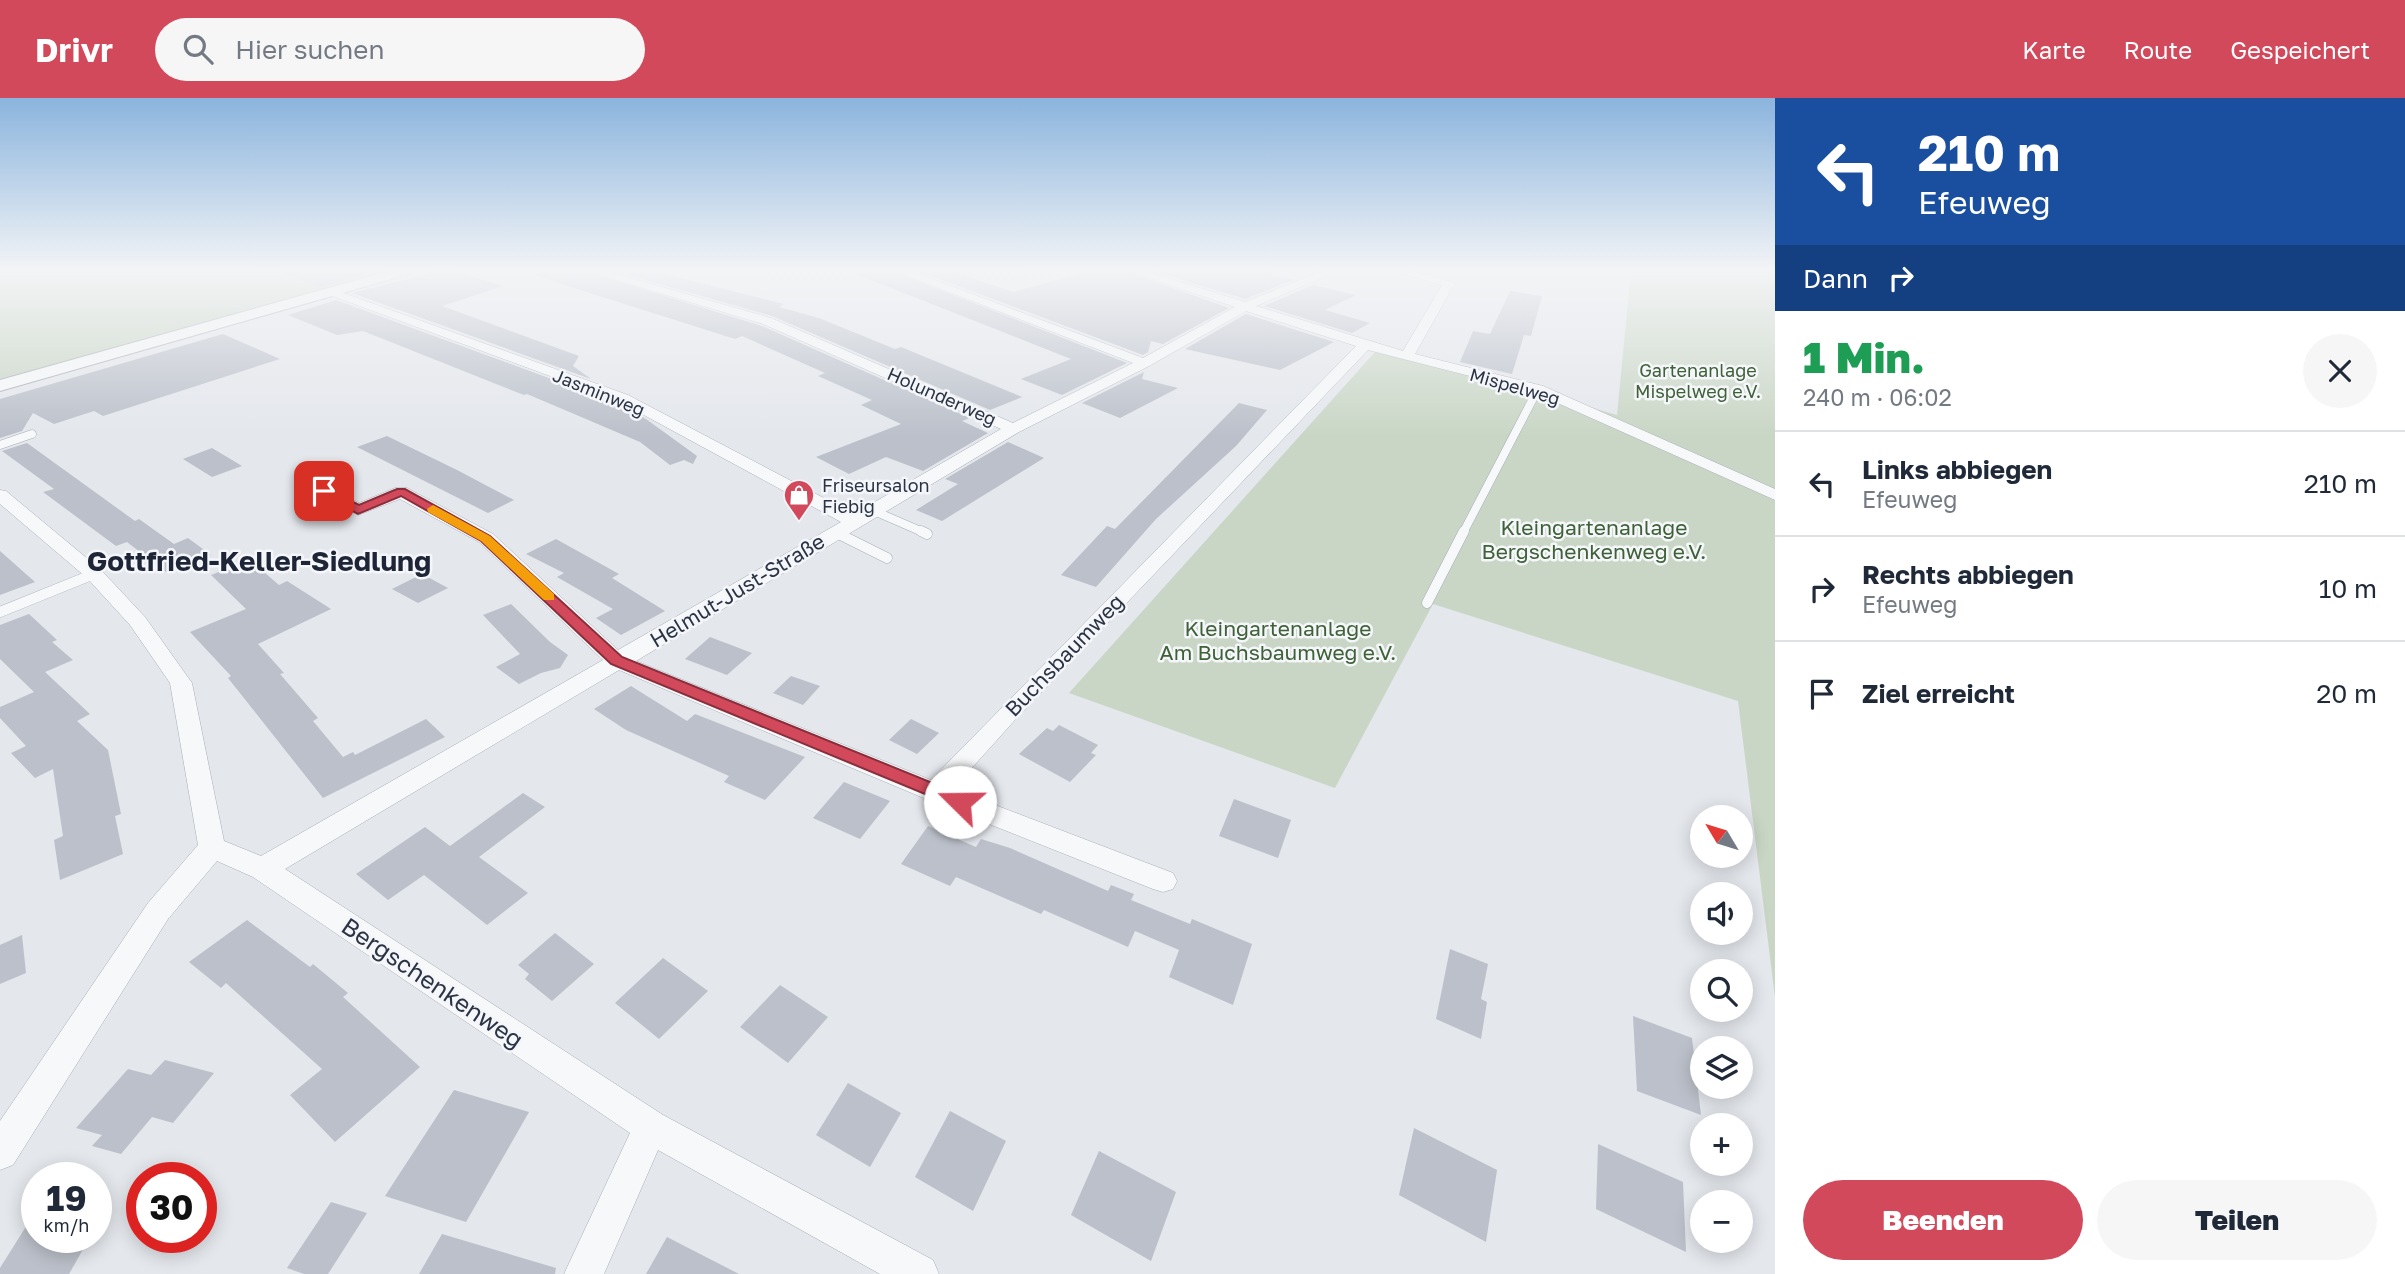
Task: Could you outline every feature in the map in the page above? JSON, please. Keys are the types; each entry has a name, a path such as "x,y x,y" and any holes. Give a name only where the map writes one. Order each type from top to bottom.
{"street":[{"path":"0,386 212,326"},
{"name":"Jasminweg","path":"424,326 623,398 853,521"},
{"name":"Holunderweg","path":"779,326 1013,429"},
{"path":"1046,326 1144,363"},
{"name":"Helmut-Just-Straße","path":"263,869 1013,429 1144,363 1210,326"},
{"name":"Mispelweg","path":"1304,326 1406,357 1538,390 1775,495"},
{"path":"1406,357 1424,326"},
{"name":"Buchsbaumweg","path":"935,792 1006,715 1365,345"},
{"path":"307,481 358,510 401,492 486,538 617,661 935,792 1163,881"},
{"path":"0,495 94,574 138,621 181,683 212,847 158,911 0,1152"},
{"name":"Bergschenkenweg","path":"212,847 263,869 651,1127 919,1274"},
{"path":"584,1274 651,1127"}],"lane":[{"path":"1427,603 1538,390"},
{"path":"0,445 32,435"},
{"path":"872,510 927,534"},
{"path":"835,532 887,558"},
{"path":"0,612 94,574"}],"green space":[{"path":"0,326 198,326 0,382"},
{"path":"1626,326 1775,326 1775,997 1754,829 1754,805 1751,805 1738,701 1433,604 1335,788 1069,693 1375,352 1545,394 1617,415"}],"building":[{"path":"315,326 407,326 617,403 646,419 697,456 693,464 684,460 670,465 640,442 527,394 363,331 337,335"},
{"path":"443,326 496,326 579,356 573,366 591,379"},
{"path":"694,326 762,326 970,418 962,421 988,433 923,471 886,457 849,474 816,457 901,424 861,405 872,400 818,376 825,373 742,336 735,339"},
{"path":"795,326 838,326 895,349 901,347 1022,397 990,410"},
{"path":"987,326 1032,326 1127,363 1062,395 1021,379 1071,359"},
{"path":"1065,326 1196,326 1163,344 1151,341 1148,352 1143,355"},
{"path":"1225,326 1283,326 1334,342 1280,370 1185,349"},
{"path":"1329,326 1365,326 1352,333"},
{"path":"1494,326 1534,326 1531,336 1524,335 1512,374 1460,362 1473,331 1490,334"},
{"path":"223,334 280,359 103,416 94,411 54,424 33,413 22,431 0,438 0,399"},
{"path":"1144,372 1142,379 1178,388 1120,418 1082,403"},
{"path":"1239,403 1267,410 1236,446 1156,519 1096,587 1061,575 1107,526 1115,529"},
{"path":"387,436 514,500 488,513 357,447"},
{"path":"1008,442 1044,458 942,521 916,510 958,484 945,479"},
{"path":"27,443 135,521 139,519 174,544 188,538 211,555 166,572 127,542 116,546 43,492 54,489 2,451"},
{"path":"212,448 242,466 212,477 183,459"},
{"path":"556,539 619,574 612,578 665,611 621,635 596,618 613,609 557,577 564,573 526,554"},
{"path":"0,551 35,582 0,595"},
{"path":"250,560 279,585 287,581 331,609 258,644 318,718 313,721 343,757 353,752 355,755 426,719 445,737 323,798 228,678 231,676 190,632 246,609 211,575"},
{"path":"422,574 448,588 418,603 392,589"},
{"path":"511,604 550,642 568,655 560,668 541,673 519,684 496,667 520,654 483,615"},
{"path":"29,614 57,640 52,642 73,660 45,672 90,714 77,721 108,750 121,814 115,816 123,854 60,880 54,840 63,836 53,769 35,778 11,753 26,746 0,718 0,707 34,692 0,659 0,625"},
{"path":"710,637 752,653 727,675 685,659"},
{"path":"791,676 820,686 803,705 773,693"},
{"path":"631,686 687,721 695,714 805,757 765,800 724,782 729,776 626,730 594,709"},
{"path":"911,719 939,733 917,754 889,740"},
{"path":"1059,725 1098,745 1091,753 1096,755 1070,782 1019,754 1047,728 1053,731"},
{"path":"844,782 890,801 860,839 813,818"},
{"path":"523,793 545,807 479,857 528,893 487,925 424,875 388,900 356,874 425,827 450,846"},
{"path":"1234,799 1291,820 1278,858 1219,836"},
{"path":"928,826 976,847 981,839 1010,848 1108,891 1111,885 1134,894 1131,900 1190,924 1192,919 1252,944 1233,1005 1169,977 1179,950 1135,931 1128,947 1044,910 1041,914 956,877 950,886 901,864"},
{"path":"247,920 310,967 313,964 348,993 343,997 420,1067 335,1142 290,1095 322,1069 226,983 221,988 189,962"},
{"path":"555,933 594,964 552,1001 525,979 529,974 518,965"},
{"path":"22,935 26,973 0,984 0,945"},
{"path":"1450,949 1488,964 1481,999 1487,1002 1481,1039 1436,1019"},
{"path":"663,958 708,991 659,1039 615,1003"},
{"path":"780,985 828,1017 788,1063 740,1027"},
{"path":"1633,1016 1690,1037 1690,1099 1699,1099 1701,1113 1637,1091"},
{"path":"165,1060 214,1073 173,1123 152,1117 121,1154 92,1146 102,1135 76,1128 128,1069 151,1075"},
{"path":"848,1083 901,1113 870,1167 816,1135"},
{"path":"454,1090 529,1112 466,1222 385,1196"},
{"path":"950,1111 1006,1141 973,1211 915,1177"},
{"path":"1414,1128 1497,1170 1486,1242 1399,1195"},
{"path":"1598,1144 1683,1182 1686,1252 1596,1209"},
{"path":"1099,1151 1176,1192 1151,1261 1071,1215"},
{"path":"331,1202 367,1213 328,1274 304,1274 287,1268"},
{"path":"442,1234 556,1268 555,1274 419,1274"},
{"path":"21,1235 21,1253 81,1253 69,1274 0,1274 0,1268"},
{"path":"667,1237 739,1274 646,1274"}],"slow traffic":[{"path":"433,509 486,538 549,597"}],"place":[{"name":"Friseursalon Fiebig","path":"799,522"}],"district":[{"name":"Gottfried-Keller-Siedlung","path":"259,560"}],"route":[{"path":"324,491 358,510 401,492 486,538 617,661 960,802"}],"park label":[{"name":"Gartenanlage Mispelweg e.V.","path":"1698,380"},
{"name":"Kleingartenanlage Bergschenkenweg e.V.","path":"1594,539"},
{"name":"Kleingartenanlage Am Buchsbaumweg e.V.","path":"1278,640"}]}
